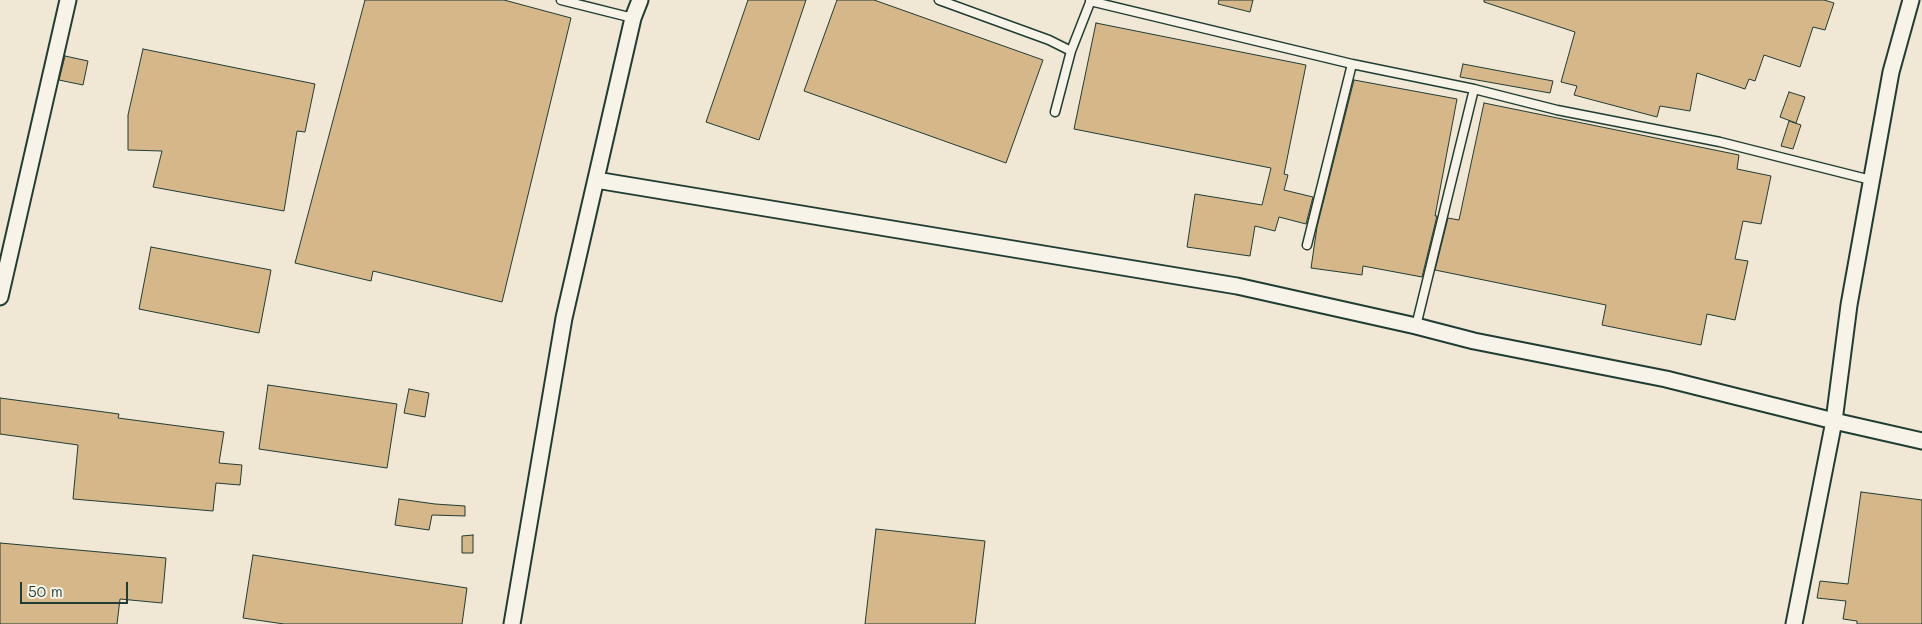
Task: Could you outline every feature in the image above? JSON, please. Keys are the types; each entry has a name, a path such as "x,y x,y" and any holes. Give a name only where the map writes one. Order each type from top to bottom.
{"street":[{"path":"0,297 68,0"},
{"path":"512,624 564,318 633,18 640,0"},
{"path":"1794,624 1834,421 1849,305 1891,72 1911,0"},
{"path":"596,180 1237,286 1416,326 1474,341 1666,379 1922,441"}],"lane":[{"path":"561,0 633,18"},
{"path":"939,0 1049,40 1071,51"},
{"path":"1055,112 1071,51 1090,0 1352,64 1557,110 1720,142 1871,180"},
{"path":"1307,245 1352,64"},
{"path":"1416,326 1474,90"}],"building":[{"path":"365,0 504,0 571,18 502,302 373,271 371,281 295,263"},
{"path":"748,0 806,0 759,140 706,122"},
{"path":"837,0 874,0 1043,60 1006,163 804,91"},
{"path":"1219,0 1253,0 1250,12 1218,4"},
{"path":"1484,0 1824,0 1834,3 1825,30 1813,27 1800,67 1764,55 1755,81 1749,79 1745,89 1697,73 1690,111 1660,106 1657,117 1574,95 1577,86 1561,82 1575,32 1484,2"},
{"path":"1096,23 1306,65 1284,174 1288,175 1284,190 1313,197 1306,224 1279,217 1275,231 1255,226 1250,256 1187,247 1195,194 1262,205 1271,168 1074,129"},
{"path":"143,49 315,84 305,132 297,131 284,211 153,187 162,151 128,150 128,115"},
{"path":"65,56 88,61 83,85 59,80"},
{"path":"1463,64 1553,81 1550,93 1460,77"},
{"path":"1354,80 1457,99 1435,216 1437,216 1422,277 1363,266 1362,275 1311,268 1317,227"},
{"path":"1789,92 1805,97 1796,123 1780,117"},
{"path":"1484,103 1739,155 1737,169 1771,176 1761,224 1743,221 1735,259 1748,261 1735,320 1707,314 1701,345 1602,325 1606,305 1435,270 1448,218 1459,220"},
{"path":"1789,121 1801,125 1793,149 1781,146"},
{"path":"151,247 271,270 259,333 139,309"},
{"path":"268,385 397,404 387,468 259,449"},
{"path":"409,389 429,393 425,417 404,413"},
{"path":"0,398 119,414 118,418 224,432 219,463 242,465 240,485 216,483 213,511 73,499 78,445 0,434"},
{"path":"1861,492 1922,500 1922,624 1857,624 1857,621 1843,619 1846,601 1817,598 1820,581 1848,584"},
{"path":"399,499 465,506 465,516 432,515 429,530 395,525"},
{"path":"876,529 985,541 975,624 865,624"},
{"path":"473,535 473,553 462,553 462,536"},
{"path":"0,543 166,558 162,603 120,599 117,624 0,624"},
{"path":"253,555 467,588 462,624 284,624 243,618"}]}
